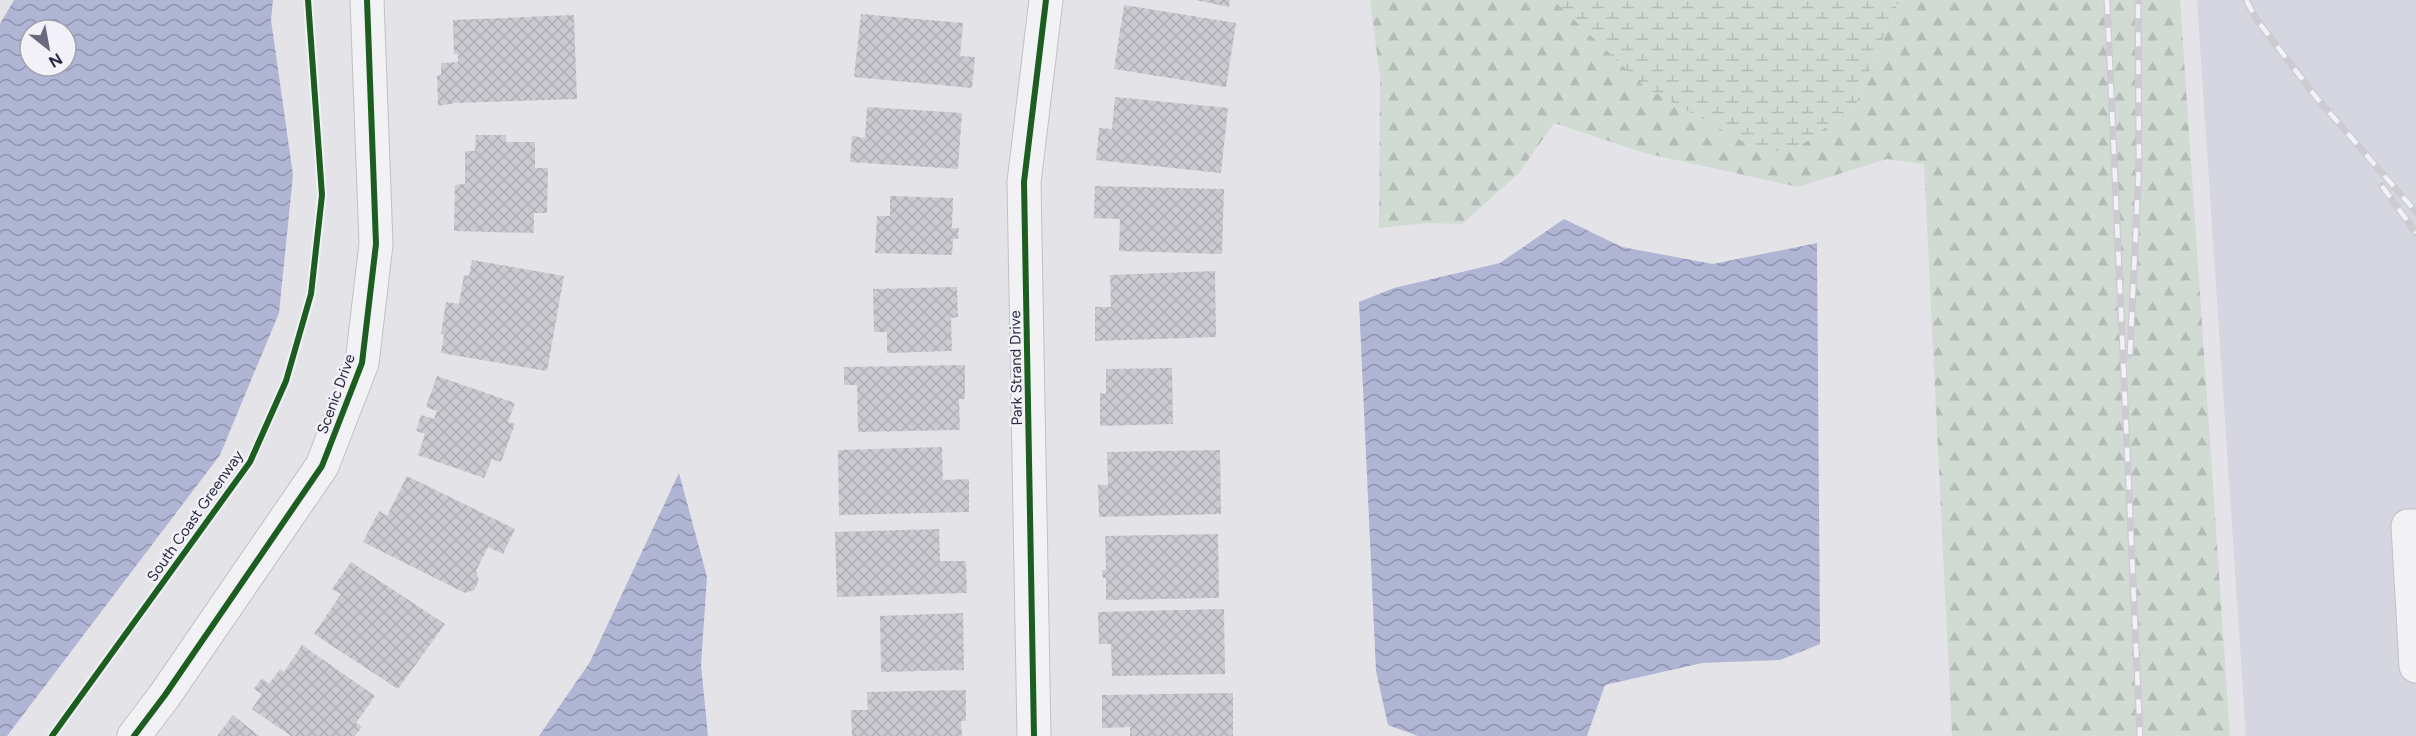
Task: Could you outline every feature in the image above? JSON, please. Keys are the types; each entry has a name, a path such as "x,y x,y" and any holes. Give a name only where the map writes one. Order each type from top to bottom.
{"street":[{"name":"Scenic Drive","path":"134,736 165,695 322,466 362,363 376,244 367,0"},
{"name":"Park Strand Drive","path":"1034,736 1024,182 1046,0"},
{"path":"2416,525 2408,526 2416,666"}],"shaded area":[{"path":"2197,0 2416,0 2416,736 2246,736"}],"green space":[{"path":"1370,0 1553,0 1800,146 1855,106 1899,0 2180,0 2230,736 1952,736 1924,164 1887,159 1798,187 1645,153 1554,123 1519,173 1462,224 1427,223 1379,228 1380,77"},
{"path":"1553,0 1899,0 1855,106 1800,146 1765,154 1645,87"}],"water":[{"path":"14,0 273,0 271,20 293,175 279,313 220,455 7,736 0,736 0,24"},
{"path":"1564,219 1622,247 1713,264 1817,243 1820,644 1780,660 1702,663 1605,685 1587,736 1418,736 1388,725 1376,671 1359,302 1394,288 1500,263"},
{"path":"679,473 707,577 701,665 708,736 539,736 590,662"}],"building":[{"path":"1196,0 1230,0 1229,7"},
{"path":"1124,5 1236,23 1226,87 1114,69"},
{"path":"861,14 963,23 960,56 975,57 972,88 854,77"},
{"path":"574,15 577,99 455,103 438,106 437,76 441,75 441,63 458,62 458,54 454,54 453,20"},
{"path":"1115,97 1228,108 1221,173 1096,160 1099,128 1112,129"},
{"path":"867,107 962,113 958,169 850,162 852,136 865,138"},
{"path":"476,135 506,135 506,142 535,142 535,168 548,168 547,213 534,213 534,233 454,231 455,185 465,184 465,151 475,151"},
{"path":"1095,186 1224,189 1222,254 1119,251 1120,219 1094,218"},
{"path":"890,196 953,198 952,228 959,228 958,239 953,239 952,255 875,253 877,216 890,216"},
{"path":"472,260 564,276 547,371 441,353 444,334 441,334 446,302 459,304 464,275 469,276"},
{"path":"1215,271 1216,337 1095,341 1095,307 1111,307 1110,275"},
{"path":"957,287 958,317 951,318 952,351 887,353 887,332 874,332 873,289"},
{"path":"965,365 965,399 959,399 960,430 858,432 857,385 844,385 844,367"},
{"path":"1172,368 1173,424 1100,426 1100,393 1106,394 1106,369"},
{"path":"437,376 515,403 508,422 515,424 501,462 492,459 484,478 418,455 425,434 416,431 421,415 434,419 437,411 426,407"},
{"path":"942,447 943,480 969,479 969,512 839,515 838,450"},
{"path":"1220,450 1221,514 1099,517 1098,485 1108,485 1107,452"},
{"path":"407,476 515,529 503,554 488,547 476,571 479,580 474,590 465,593 363,542 379,511 387,516"},
{"path":"939,529 940,561 966,561 967,593 837,597 835,532"},
{"path":"1218,534 1219,598 1106,600 1106,578 1103,578 1102,570 1106,570 1105,536"},
{"path":"351,562 445,624 398,689 314,634 341,594 332,589"},
{"path":"1224,609 1225,674 1112,676 1111,644 1099,644 1098,612"},
{"path":"963,613 964,670 881,672 880,616"},
{"path":"302,645 375,696 356,723 362,727 355,736 291,736 252,709 262,694 254,689 262,678 269,684 280,669 284,672"},
{"path":"966,690 966,721 961,721 962,736 852,736 851,710 868,710 867,692"},
{"path":"1233,693 1233,736 1130,736 1130,727 1102,728 1102,695"},
{"path":"233,715 259,736 217,736"}],"railway":[{"path":"2107,0 2140,736"},
{"path":"2130,354 2139,164 2138,0"},
{"path":"2246,0 2257,20 2316,97 2416,212"},
{"path":"2382,186 2416,233"}],"cycle path":[{"name":"South Coast Greenway","path":"52,736 250,462 286,381 311,294 322,195 308,0"},
{"path":"134,736 165,695 322,466 362,363 376,244 367,0"},
{"path":"1034,736 1024,182 1046,0"}]}
